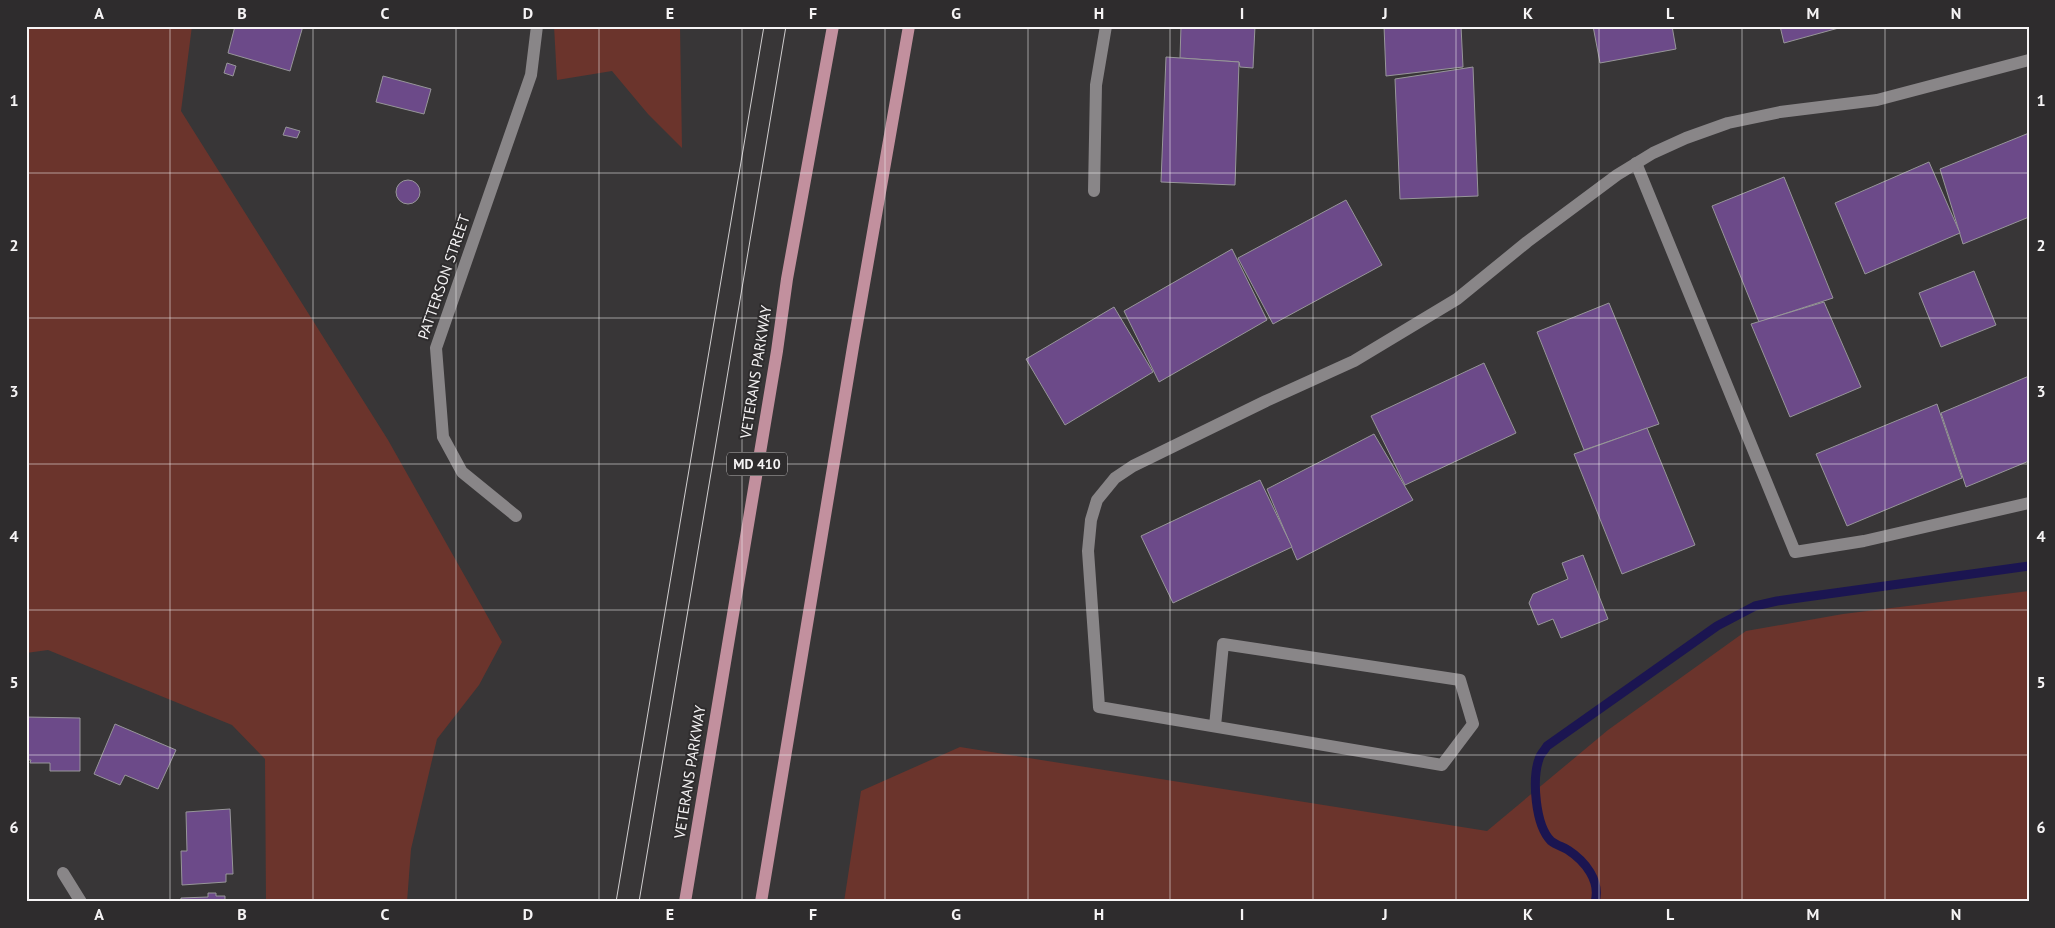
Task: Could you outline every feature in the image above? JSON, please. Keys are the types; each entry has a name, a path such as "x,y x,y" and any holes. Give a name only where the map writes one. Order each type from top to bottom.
{"main road":[{"name":"VETERANS PARKWAY","path":"684,902 777,351 787,279 833,26"},
{"path":"761,902 853,347 909,26"}],"street":[{"name":"PATTERSON STREET","path":"516,516 462,472 443,437 436,348 531,75 537,26"},
{"path":"1094,191 1096,84 1106,26"},
{"path":"1215,726 1223,644 1460,680 1473,724 1442,765 1099,707 1088,551 1091,520 1098,500 1115,478 1133,466 1266,400 1354,361 1456,299 1527,242 1617,175 1653,153 1686,138 1728,123 1780,112 1877,100 2029,60"},
{"path":"1636,163 1795,552 1864,541 2029,503"},
{"path":"63,873 81,902"}],"shaded area":[{"path":"26,26 192,26 181,111 388,440 502,642 479,685 437,739 411,849 407,902 266,902 265,759 232,725 48,650 26,653"},
{"path":"554,26 680,26 682,148 648,114 612,71 557,80"},
{"path":"2029,591 2029,902 844,902 861,791 960,747 1487,831 1608,730 1746,631 1843,614"}],"building":[{"path":"235,26 303,26 290,71 228,53"},
{"path":"1181,26 1255,26 1253,68 1240,67 1239,62 1180,58"},
{"path":"1384,26 1461,26 1463,67 1386,76"},
{"path":"1593,26 1672,26 1676,49 1600,63"},
{"path":"1780,26 1846,26 1784,43"},
{"path":"1166,57 1239,62 1235,185 1161,182"},
{"path":"227,63 236,66 233,76 224,73"},
{"path":"1473,67 1478,196 1400,199 1395,79"},
{"path":"383,76 431,89 424,114 376,102"},
{"path":"286,127 300,131 297,138 283,135"},
{"path":"2029,133 2029,217 1963,244 1940,169"},
{"path":"1929,162 1960,233 1865,274 1835,203"},
{"path":"1784,177 1833,298 1759,322 1712,206"},
{"path":"408,180 416,184 420,192 416,200 408,204 400,200 396,192 400,184"},
{"path":"1346,200 1382,265 1273,324 1238,258"},
{"path":"1232,249 1267,320 1159,382 1124,311"},
{"path":"1974,271 1996,325 1941,347 1919,293"},
{"path":"1824,302 1861,387 1790,417 1751,324"},
{"path":"1609,303 1659,424 1584,450 1537,332"},
{"path":"1114,307 1153,372 1065,425 1026,359"},
{"path":"1484,363 1516,433 1405,485 1371,416"},
{"path":"2029,376 2029,461 1966,487 1941,413"},
{"path":"1937,404 1962,478 1847,526 1816,454"},
{"path":"1647,428 1695,545 1622,574 1574,454"},
{"path":"1374,434 1413,500 1297,560 1267,489"},
{"path":"1260,480 1292,547 1173,603 1141,536"},
{"path":"1583,555 1608,619 1561,638 1553,619 1538,625 1529,603 1533,594 1568,579 1562,563"},
{"path":"26,717 80,718 80,771 50,771 50,763 30,763 31,760 26,760"},
{"path":"115,724 176,750 158,789 125,775 120,785 94,774"},
{"path":"230,809 233,874 226,874 226,882 182,885 181,851 187,851 186,812"},
{"path":"208,893 216,893 216,896 225,896 225,902 181,902 181,898 208,897"}],"waterway":[{"path":"1595,902 1596,887 1594,879 1586,866 1568,850 1551,841 1541,824 1536,802 1536,778 1540,757 1547,746 1717,626 1755,606 1777,601 2029,566"}],"tram line":[{"path":"616,902 764,26"},
{"path":"639,902 786,26"}]}
